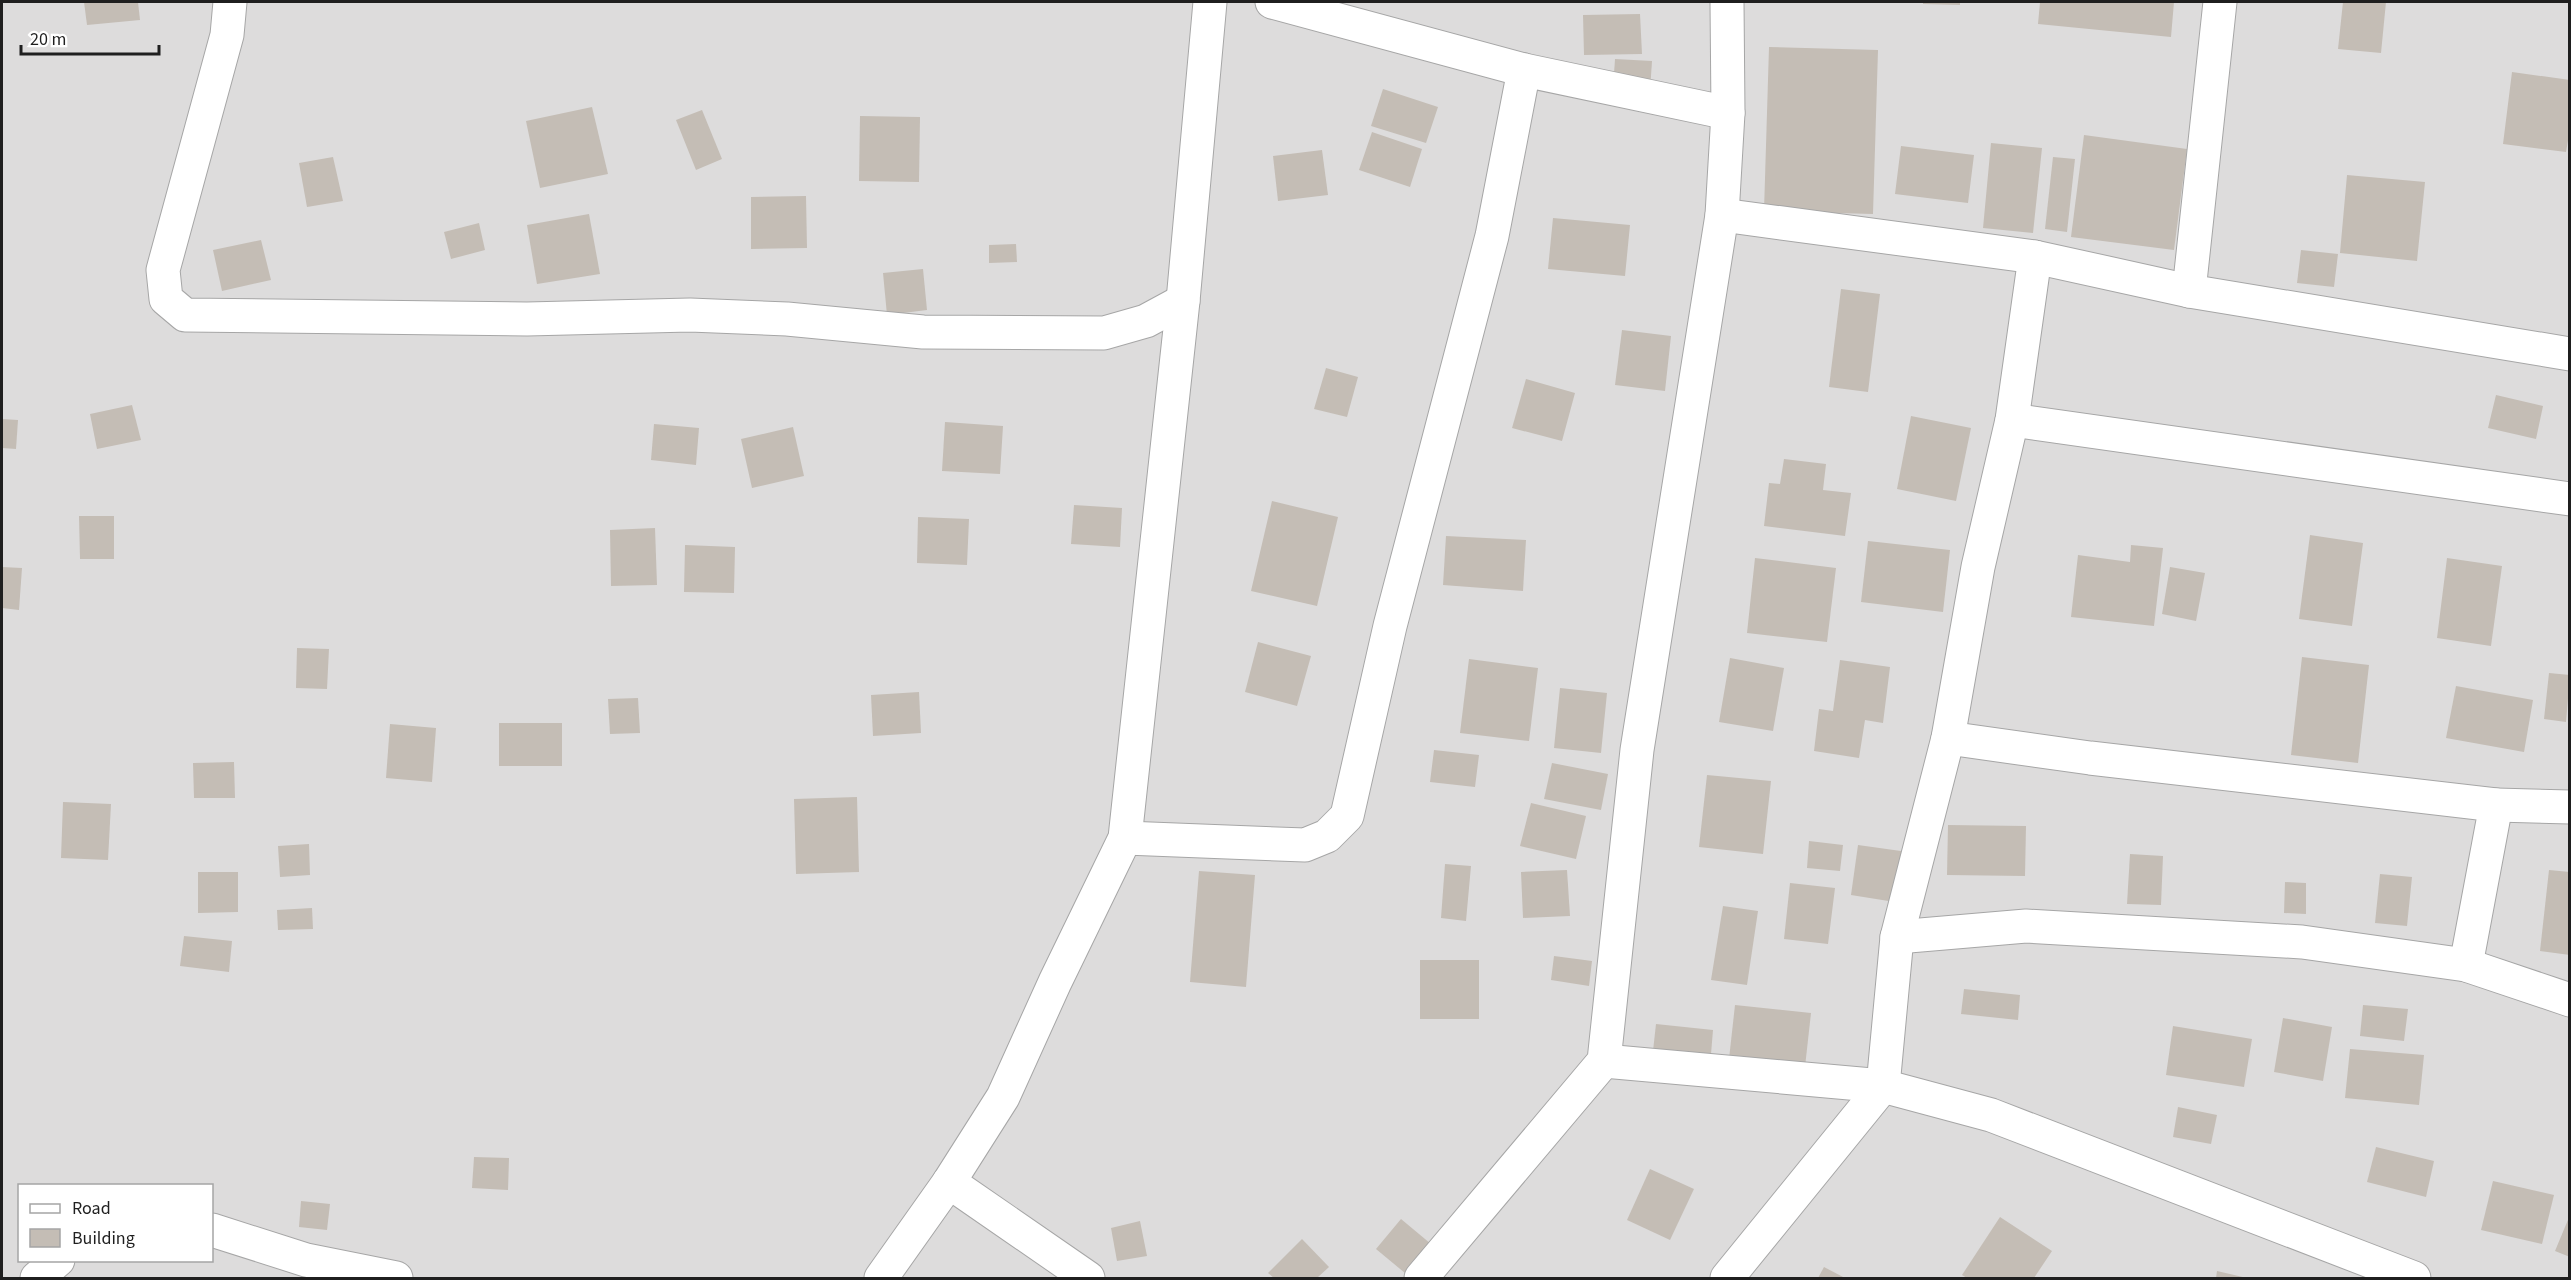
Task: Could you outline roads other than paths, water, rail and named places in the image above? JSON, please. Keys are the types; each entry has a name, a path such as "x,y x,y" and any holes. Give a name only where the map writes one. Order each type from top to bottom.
{"street":[{"path":"230,2 227,35 163,270 166,299 185,315 527,319 690,315 787,319 923,332 1104,333 1146,321 1183,301"},
{"path":"881,1278 949,1182 1003,1097 1055,982 1125,838 1183,301 1210,2"},
{"path":"1272,2 1524,70 1728,113"},
{"path":"1421,1278 1604,1061 1637,750 1722,215 1728,113 1727,2"},
{"path":"2190,291 2220,2"},
{"path":"1125,838 1305,845 1327,836 1347,816 1390,626 1492,236 1524,70"},
{"path":"1722,215 2036,257 2190,291 2570,354"},
{"path":"1727,1278 1883,1086 1897,937 1948,738 1978,567 2012,420 2036,257"},
{"path":"2012,420 2570,499"},
{"path":"1948,738 2090,758 2496,806 2570,807"},
{"path":"2466,965 2496,806"},
{"path":"1897,937 2026,926 2302,942 2466,965 2570,1000"},
{"path":"1604,1061 1883,1086 1991,1115 2414,1278"},
{"path":"949,1182 1088,1278"},
{"path":"213,1230 306,1260 396,1278"},
{"path":"37,1278 56,1262"}]}
